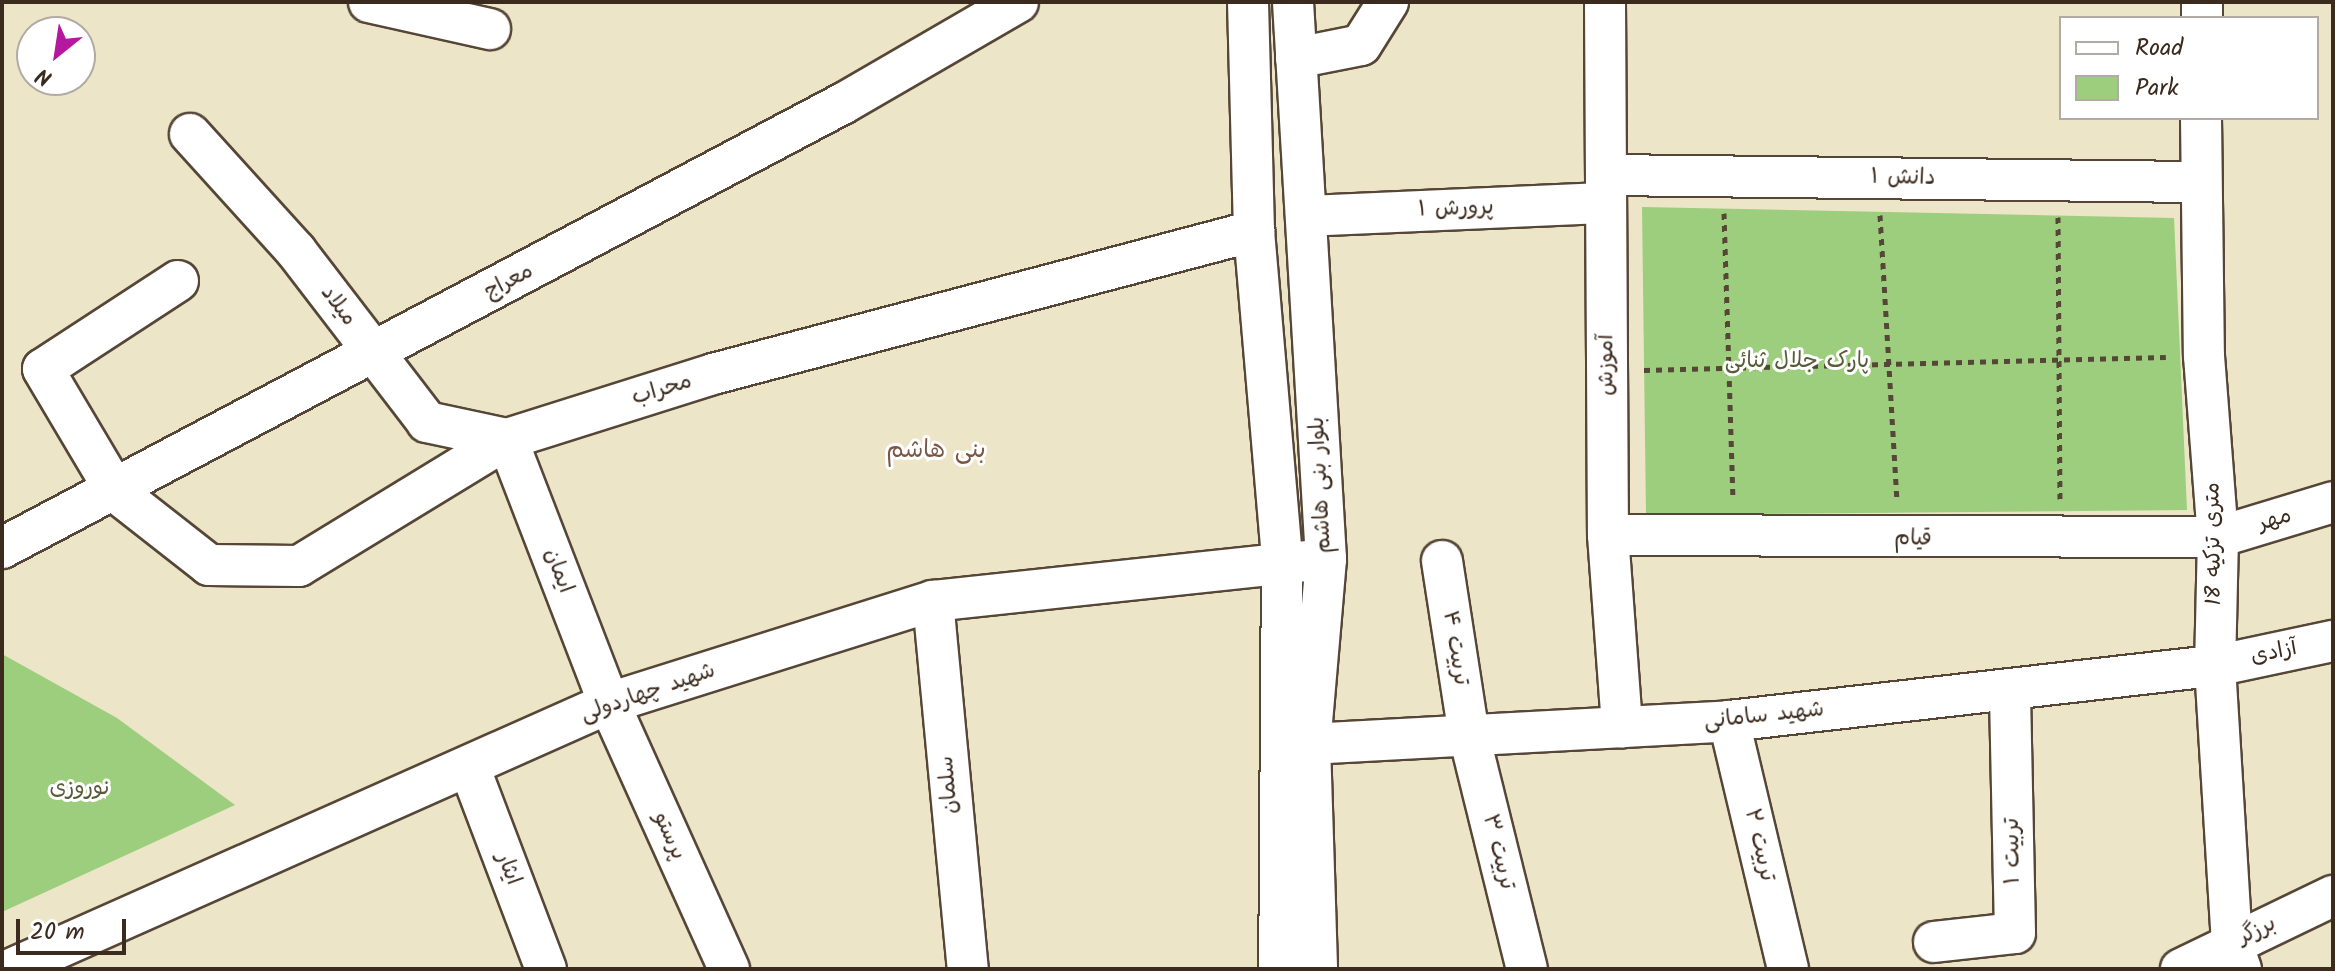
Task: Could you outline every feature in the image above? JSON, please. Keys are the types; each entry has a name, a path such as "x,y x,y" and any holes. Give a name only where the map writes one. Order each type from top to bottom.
{"street":[{"path":"369,2 490,29"},
{"name":"بلوار بنی هاشم","path":"1248,2 1254,231 1282,560 1279,969"},
{"name":"بلوار بنی هاشم","path":"1293,2 1326,559 1310,744 1317,969"},
{"path":"1296,58 1361,45 1388,2"},
{"name":"آموزش","path":"1605,2 1608,535 1622,727"},
{"name":"معراج","path":"2,548 116,492 374,354 1008,6"},
{"name":"18 متری تزکیه","path":"2201,120 2204,356 2218,537 2215,666 2237,956"},
{"name":"میلاد","path":"190,134 296,251 427,422 507,439"},
{"name":"دانش ۱","path":"1606,189 1723,176 2200,182"},
{"name":"پرورش ۱","path":"1306,216 1606,189"},
{"name":"محراب","path":"116,492 209,565 299,566 507,439 713,374 1254,231"},
{"path":"116,492 43,369 178,281"},
{"name":"ایمان","path":"507,439 609,703"},
{"name":"مهر","path":"2218,537 2333,502"},
{"name":"قیام","path":"1608,535 2060,540 2218,537"},
{"name":"شهید چهاردولی","path":"21,967 470,769 609,703 933,601 1282,560 1326,559"},
{"name":"تربیت ۴","path":"1442,561 1469,735"},
{"name":"سلمان","path":"933,601 968,969"},
{"name":"آزادی","path":"2215,666 2333,641"},
{"name":"شهید سامانی","path":"1310,744 1729,721 2215,666"},
{"name":"تربیت ۱","path":"1934,942 2015,933 2010,689"},
{"name":"پرستو","path":"609,703 729,969"},
{"name":"تربیت ۲","path":"1729,721 1788,969"},
{"name":"تربیت ۳","path":"1469,735 1527,969"},
{"name":"ایثار","path":"470,769 546,969"},
{"name":"برزگر","path":"2181,969 2237,956 2333,896"}],"path":[{"path":"1723,176 1736,537"},
{"path":"1877,178 1901,539"},
{"path":"2058,180 2060,540"},
{"path":"1607,370 2059,362 2204,356"}],"green space":[{"name":"پارک جلال ثنائی","path":"1642,207 2174,218 2187,510 1646,515"},
{"name":"نوروزی","path":"2,654 117,718 235,805 2,912"}],"district":[{"name":"بنی هاشم","path":"936,451"}]}
